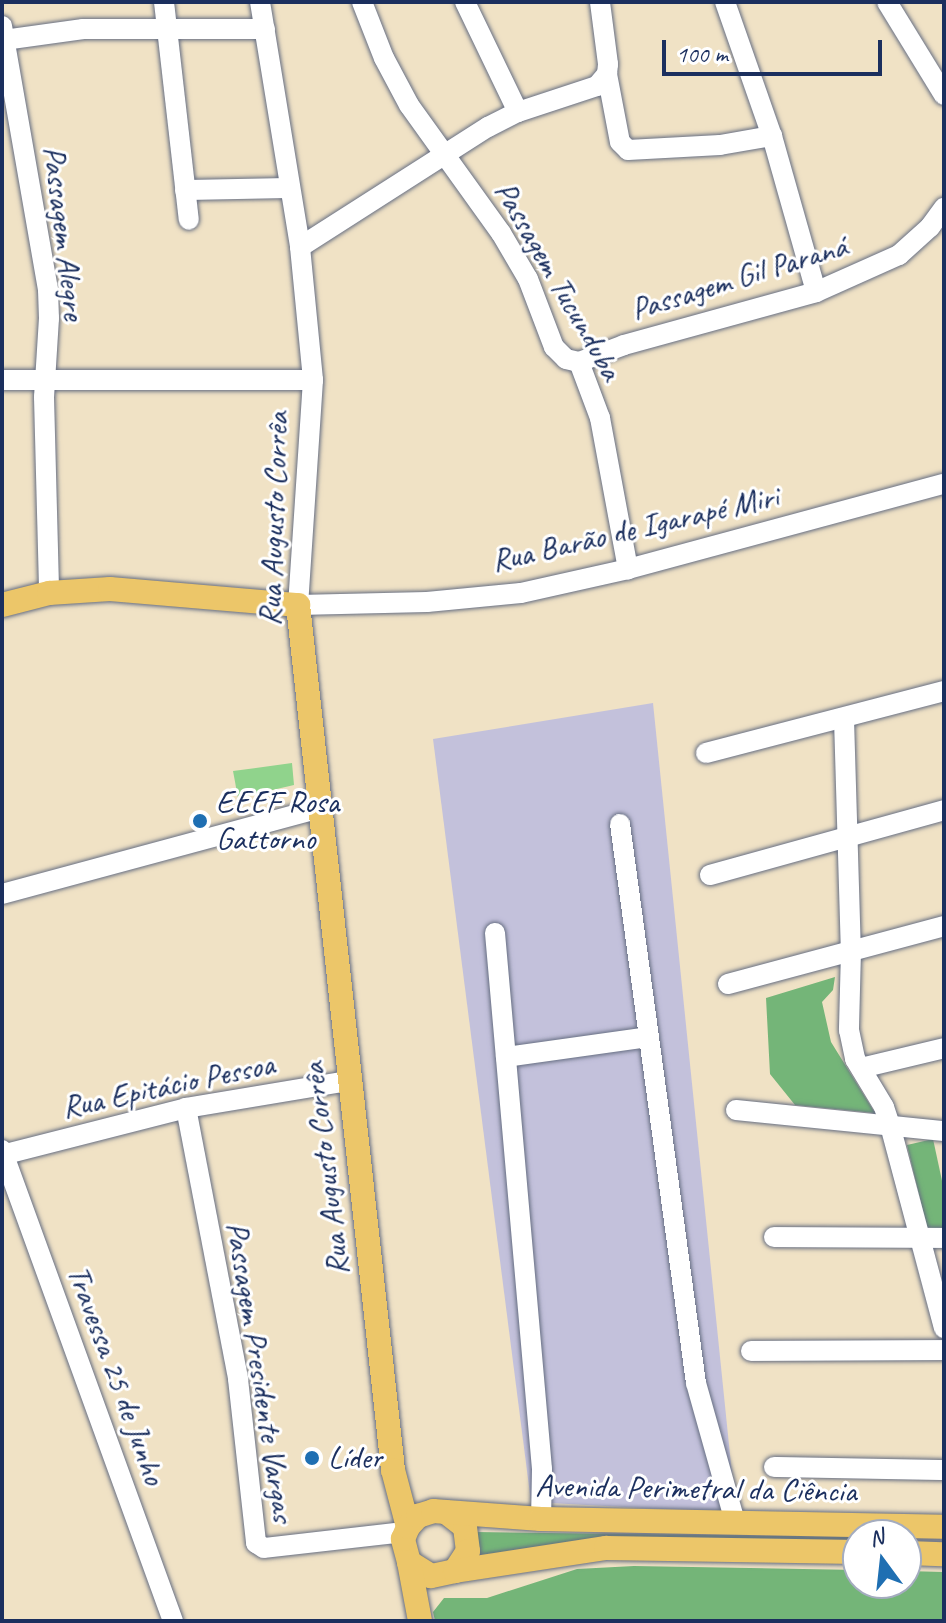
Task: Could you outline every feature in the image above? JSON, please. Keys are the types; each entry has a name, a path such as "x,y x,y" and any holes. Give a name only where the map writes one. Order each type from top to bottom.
{"main road":[{"name":"Rua Barão de Igarapé Miri","path":"2,605 49,593 110,589 298,605"},
{"name":"Rua Augusto Corrêa","path":"298,605 393,1470 406,1530"},
{"path":"393,1470 439,1512 465,1527 469,1539 463,1562 427,1591 419,1618"},
{"name":"Avenida Perimetral da Ciência","path":"439,1512 541,1519 944,1527"},
{"path":"419,1618 409,1562 403,1547 406,1530 418,1516 439,1512"},
{"name":"Avenida Perimetral da Ciência","path":"447,1574 606,1548 842,1552"},
{"path":"922,1553 944,1554"},
{"path":"409,1562 418,1571 447,1574"}],"street":[{"path":"164,2 189,220"},
{"name":"Rua Augusto Corrêa","path":"260,2 300,247 313,380 298,605"},
{"name":"Passagem Tucunduba","path":"362,2 384,58 409,105 487,211 528,279 554,347 566,359 579,362 600,418 628,569"},
{"path":"465,2 518,112"},
{"path":"600,2 607,74 620,142 628,150 720,145 772,136"},
{"path":"725,2 772,136 816,292"},
{"path":"887,2 944,95"},
{"path":"3,33 83,29 167,32 265,29"},
{"name":"Passagem Alegre","path":"3,33 48,290 44,379 49,593"},
{"path":"300,247 518,112 587,91 607,74"},
{"path":"185,190 290,188"},
{"name":"Passagem Gil Paraná","path":"579,362 624,345 816,292 899,255 930,227 944,208"},
{"path":"2,380 167,383 313,380"},
{"name":"Rua Barão de Igarapé Miri","path":"298,605 490,597 628,569 944,484"},
{"path":"706,753 944,691"},
{"path":"844,719 851,951 849,1030 855,1059 891,1129 944,1328"},
{"path":"2,894 318,809"},
{"path":"710,875 944,810"},
{"path":"620,824 696,1383 735,1522"},
{"path":"728,984 944,926"},
{"path":"495,933 542,1469 541,1519"},
{"path":"506,1057 649,1037"},
{"path":"861,1068 944,1048"},
{"name":"Rua Epitácio Pessoa","path":"3,1153 186,1108 348,1081"},
{"name":"Passagem Presidente Vargas","path":"186,1108 238,1379 256,1543 264,1548 406,1530"},
{"path":"736,1110 891,1129 944,1131"},
{"name":"Travessa 25 de Junho","path":"3,1153 173,1621"},
{"path":"774,1237 944,1238"},
{"path":"751,1351 944,1350"},
{"path":"774,1467 944,1470"}],"shaded area":[{"path":"653,703 736,1513 531,1502 433,739"}],"green space":[{"path":"292,763 294,785 238,798 233,771"},
{"path":"835,977 833,990 822,1002 831,1042 875,1113 795,1105 770,1074 766,998"},
{"path":"933,1139 944,1190 944,1232 928,1232 907,1145"},
{"path":"476,1532 842,1537 842,1549 480,1564"},
{"path":"634,1566 842,1570 842,1599 922,1599 922,1571 944,1572 944,1621 435,1621 433,1612 444,1598 487,1598 577,1569"}],"place":[{"name":"EEEF Rosa Gattorno","path":"200,821"},
{"name":"Líder","path":"312,1458"}]}
